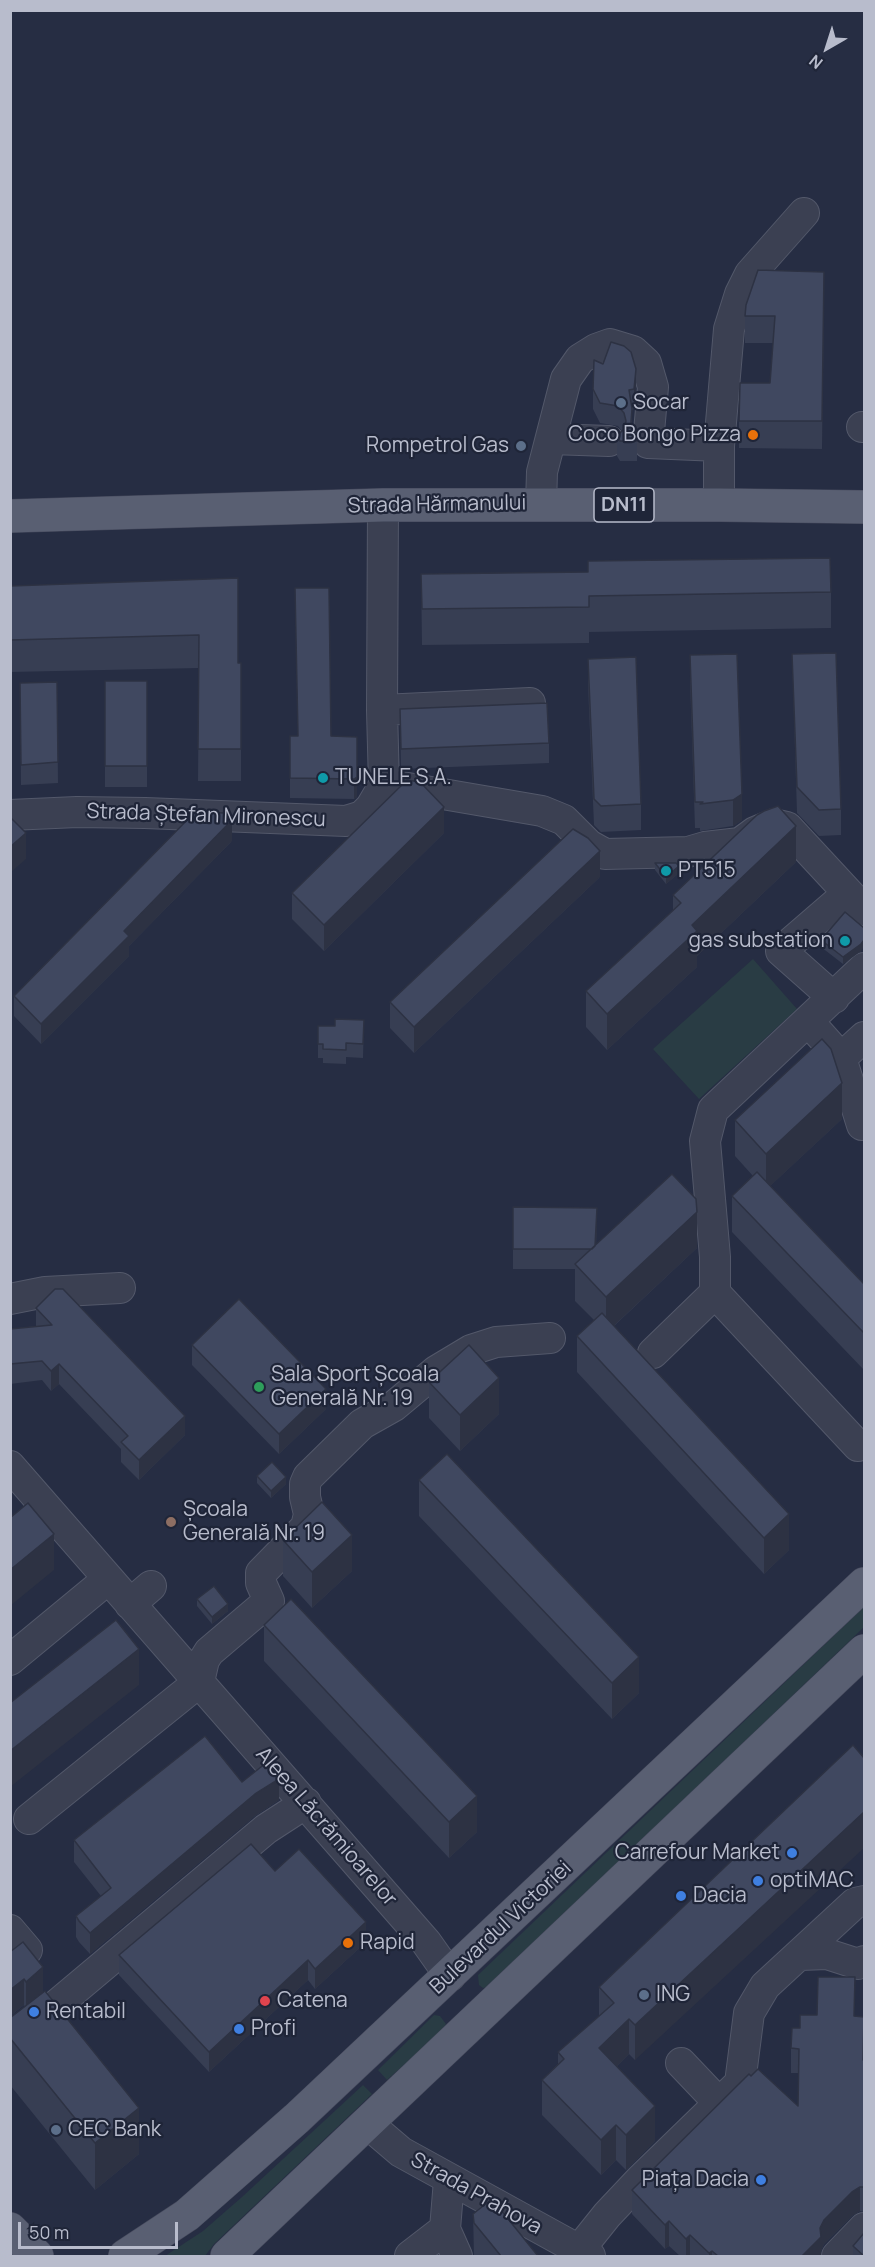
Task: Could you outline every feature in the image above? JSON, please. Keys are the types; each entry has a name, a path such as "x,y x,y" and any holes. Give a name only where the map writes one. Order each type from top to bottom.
{"main road":[{"name":"Strada Hărmanului","path":"10,516 383,505 864,507"},
{"name":"Bulevardul Victoriei","path":"125,2256 188,2214 242,2168 450,1976 864,1584"},
{"path":"227,2256 864,1651"},
{"path":"450,1976 483,2012"},
{"path":"10,2229 37,2256"}],"street":[{"path":"719,505 719,446 729,328 740,294 750,274 804,213"},
{"path":"541,504 542,472 566,379 580,359 609,344 633,351 645,363 653,387 630,442"},
{"path":"551,439 719,446"},
{"path":"383,505 384,784 542,811 564,820 589,845 604,854 688,852 705,847 740,843 755,832 774,824 787,827 856,902 781,951 834,998"},
{"path":"382,710 530,703"},
{"name":"Strada Ștefan Mironescu","path":"10,815 77,812 145,813 346,821 362,816 371,807 384,784"},
{"path":"858,1446 715,1293 715,1257 705,1141 712,1110 864,968"},
{"path":"808,1021 841,1058 862,1125"},
{"path":"841,1058 864,1037"},
{"path":"10,1299 45,1292 120,1288"},
{"path":"654,1353 715,1293"},
{"path":"29,1819 199,1682 204,1660 209,1652 269,1601 261,1583 261,1573 306,1527 309,1514 304,1497 304,1484 308,1477 362,1424 374,1420 436,1371 471,1350 496,1342 550,1338"},
{"name":"Aleea Lăcrămioarelor","path":"10,1466 108,1579 140,1595 199,1682 426,1942 450,1976"},
{"path":"10,1660 108,1579"},
{"path":"10,2044 266,1829 306,1803"},
{"path":"584,2253 607,2215 740,2083 749,2013 765,1986 855,1903 864,1901"},
{"path":"800,1955 826,1954 858,1964 864,1961"},
{"path":"681,2063 719,2103"},
{"name":"Strada Prahova","path":"367,2123 401,2152 584,2253"},
{"path":"449,2180 445,2229 457,2256"},
{"path":"410,2256 445,2229"},
{"path":"837,2256 864,2229"}],"shaded area":[{"path":"753,959 797,1009 699,1099 653,1049"},
{"path":"864,1607 864,1627 489,1987 483,1988 479,1985 478,1975"},
{"path":"434,2015 440,2016 446,2024 441,2032 387,2080 378,2070"},
{"path":"363,2085 372,2094 214,2244 205,2256 165,2256 203,2231"}],"building":[{"path":"758,270 824,272 822,421 739,421 740,383 770,383 775,316 745,316 746,305"},
{"path":"611,342 624,346 631,352 636,369 634,389 629,390 632,409 631,422 637,441 620,441 617,436 624,429 626,421 624,413 618,406 600,403 593,389 594,360 603,364"},
{"path":"830,558 831,592 589,596 589,607 422,609 421,574 588,572 588,561"},
{"path":"238,578 241,749 198,749 199,635 10,640 10,586"},
{"path":"295,588 329,588 331,736 357,737 357,777 354,779 290,778 290,736 298,736"},
{"path":"836,653 841,809 819,810 797,787 792,654"},
{"path":"737,654 742,794 733,800 700,804 703,802 695,802 690,655"},
{"path":"636,657 641,804 601,806 594,799 588,659"},
{"path":"105,681 147,681 147,766 105,766"},
{"path":"57,682 58,762 21,765 20,683"},
{"path":"547,703 549,743 401,749 400,709"},
{"path":"407,780 420,782 444,807 324,925 292,893"},
{"path":"778,806 796,826 692,925 697,931 607,1014 586,991 681,903 673,895 757,815"},
{"path":"195,812 225,813 232,820 124,931 129,936 41,1024 14,996"},
{"path":"10,817 26,833 10,847"},
{"path":"573,829 588,838 600,851 414,1027 390,1002"},
{"path":"655,863 676,863 679,866 666,877"},
{"name":"gas substation","path":"845,912 864,928 864,940 843,957 821,940"},
{"path":"335,1019 364,1020 363,1044 346,1043 346,1050 323,1049 323,1044 318,1044 318,1026 335,1026"},
{"path":"822,1039 831,1049 842,1083 766,1154 735,1120"},
{"path":"757,1172 864,1284 864,1333 732,1196"},
{"path":"672,1174 696,1199 697,1212 606,1297 575,1264"},
{"path":"513,1207 597,1208 595,1246 592,1249 513,1249"},
{"name":"Școala Generală Nr. 19","path":"55,1289 63,1289 185,1416 139,1460 121,1442 128,1436 59,1364 51,1371 42,1361 10,1364 10,1329 52,1325 36,1308"},
{"name":"Sala Sport Școala Generală Nr. 19","path":"239,1299 326,1389 279,1434 192,1345"},
{"path":"602,1313 789,1514 764,1538 577,1336"},
{"path":"469,1345 499,1378 460,1415 429,1382"},
{"path":"447,1454 639,1657 612,1683 419,1480"},
{"path":"272,1462 286,1477 271,1491 257,1476"},
{"path":"322,1502 352,1535 312,1572 283,1540"},
{"path":"28,1503 54,1534 10,1570 10,1518"},
{"path":"214,1586 228,1604 212,1617 197,1599"},
{"path":"291,1599 477,1796 449,1822 264,1625"},
{"path":"116,1620 139,1649 10,1751 10,1703"},
{"path":"205,1736 242,1782 266,1763 279,1779 255,1794 90,1933 76,1916 111,1888 74,1840"},
{"path":"853,1745 864,1758 864,1812 635,2025 629,2019 599,2048 655,2106 626,2135 616,2125 601,2140 542,2080 564,2059 558,2052 614,2003 599,1987"},
{"path":"251,1844 275,1871 299,1849 366,1922 315,1969 308,1960 209,2052 119,1955"},
{"path":"23,1942 43,1967 26,1982 24,1979 10,1990 10,1952"},
{"name":"Piața Dacia","path":"818,1977 855,1977 854,2016 864,2017 864,2187 852,2192 824,2220 820,2228 821,2237 802,2256 718,2256 712,2251 709,2253 690,2235 686,2239 669,2221 665,2225 632,2190 749,2074 751,2076 758,2069 798,2106 799,2049 791,2048 792,2028 800,2028 800,2015 817,2015"},
{"path":"45,1991 139,2108 95,2143 10,2038 10,2018"},
{"path":"492,2199 538,2256 501,2256 474,2223 473,2214"},
{"path":"864,2233 864,2256 853,2246"}],"place":[{"name":"Socar","path":"621,403"},
{"name":"Coco Bongo Pizza","path":"753,435"},
{"name":"Rompetrol Gas","path":"521,446"},
{"name":"TUNELE S.A.","path":"323,778"},
{"name":"PT515","path":"666,871"},
{"name":"gas substation","path":"845,941"},
{"name":"Sala Sport Școala Generală Nr. 19","path":"259,1387"},
{"name":"Școala Generală Nr. 19","path":"171,1522"},
{"name":"Carrefour Market","path":"792,1853"},
{"name":"optiMAC","path":"758,1881"},
{"name":"Dacia","path":"681,1896"},
{"name":"Rapid","path":"348,1943"},
{"name":"ING","path":"644,1995"},
{"name":"Catena","path":"265,2001"},
{"name":"Rentabil","path":"34,2012"},
{"name":"Profi","path":"239,2029"},
{"name":"CEC Bank","path":"56,2130"},
{"name":"Piața Dacia","path":"761,2180"}]}
